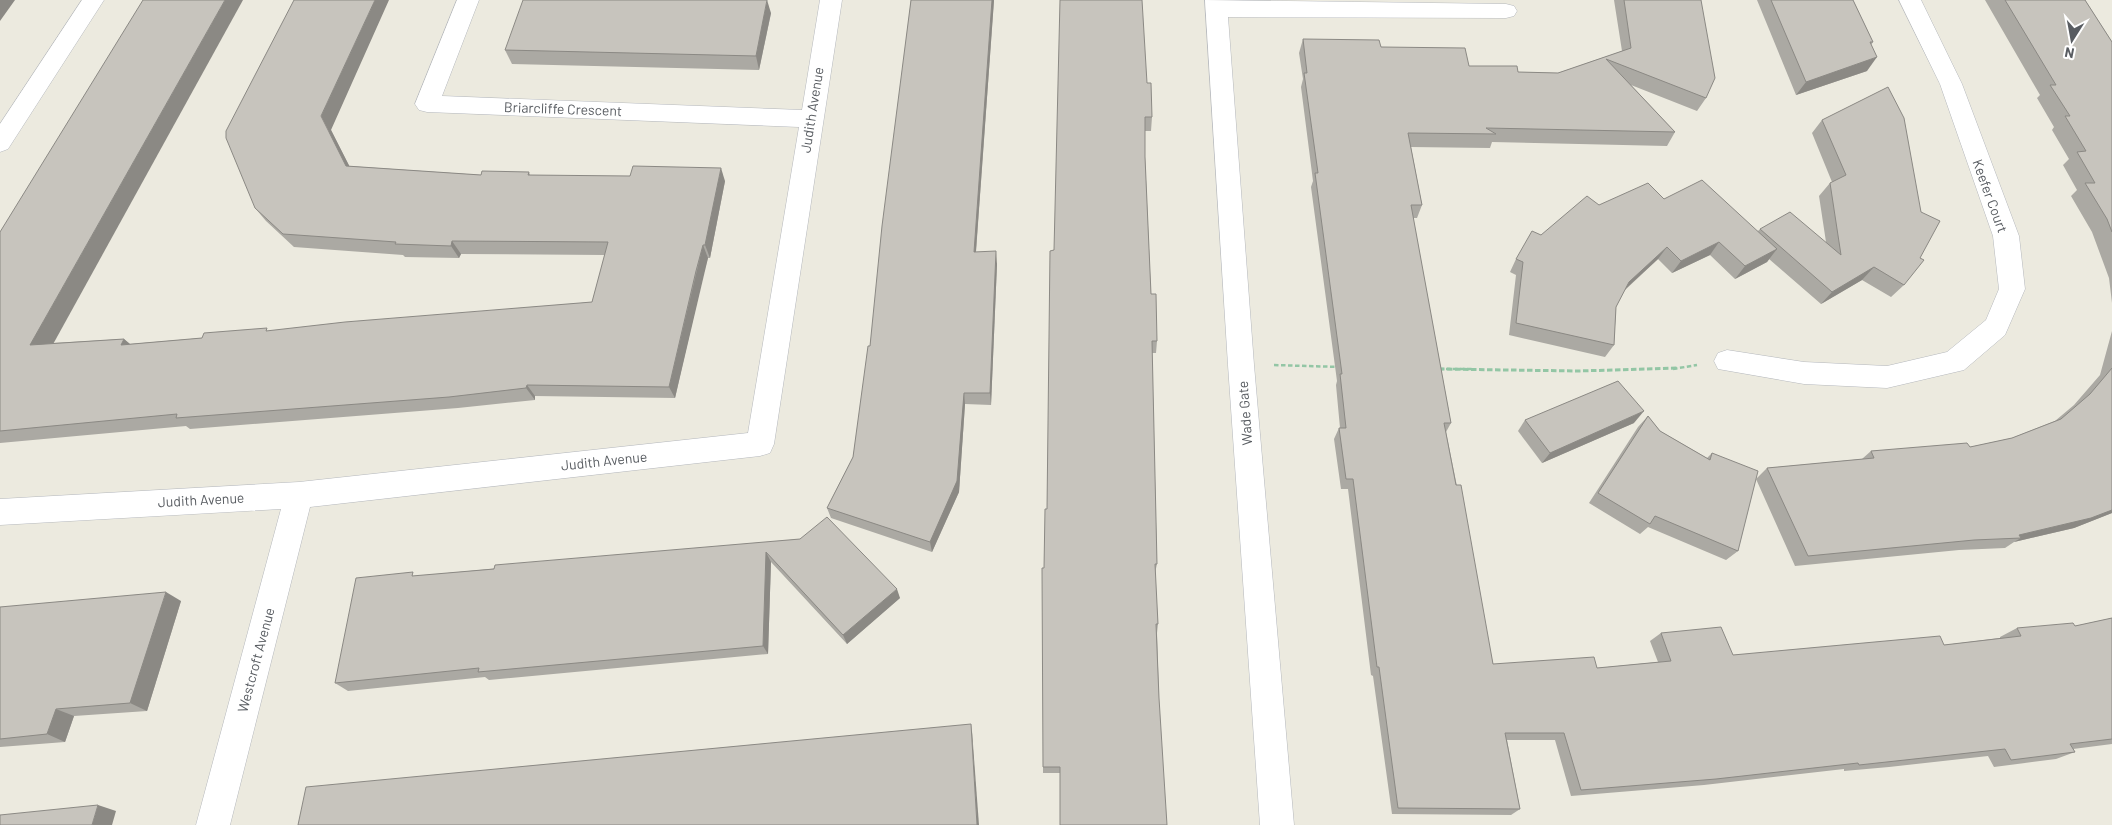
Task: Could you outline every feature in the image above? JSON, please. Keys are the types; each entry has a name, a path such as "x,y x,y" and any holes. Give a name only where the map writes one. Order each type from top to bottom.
{"street":[{"path":"0,143 93,0"},
{"name":"Briarcliffe Crescent","path":"468,0 427,104 810,119"},
{"name":"Judith Avenue","path":"0,512 299,494 760,444 810,119 831,0"},
{"name":"Keefer Court","path":"1727,360 1804,373 1887,377 1956,362 1996,327 2012,289 2006,236 1951,84 1910,0"},
{"path":"1217,4 1506,11"},
{"name":"Wade Gate","path":"1217,4 1241,365 1278,825"},
{"name":"Westcroft Avenue","path":"213,825 299,494"}],"path":[{"path":"1434,369 1670,370 1727,360"},
{"path":"1241,365 1346,367"}],"building":[{"path":"143,0 225,0 30,345 124,339 121,345 202,338 204,333 267,328 266,331 345,322 592,302 608,242 452,241 451,246 395,244 396,242 283,234 255,208 226,138 226,131 294,0 375,0 321,116 346,166 481,175 482,171 529,172 528,175 630,176 633,166 721,168 705,245 703,245 696,271 669,387 527,385 526,388 449,397 176,418 177,414 0,431 0,232"},
{"path":"523,0 767,0 756,56 505,50"},
{"path":"911,0 992,0 974,252 996,251 990,393 964,393 957,481 930,542 827,508 853,457 868,346 870,346 882,226"},
{"path":"1060,0 1142,0 1147,83 1151,83 1152,117 1145,117 1145,157 1151,294 1156,294 1157,341 1152,341 1157,564 1155,564 1158,624 1156,624 1167,825 1060,825 1060,767 1043,767 1042,568 1044,568 1045,509 1047,509 1050,251 1054,250"},
{"path":"1624,0 1701,0 1715,78 1706,98 1606,59 1675,132 1486,128 1496,134 1408,133 1422,205 1411,205 1451,423 1444,423 1456,485 1461,485 1493,664 1594,657 1597,668 1671,661 1661,633 1721,627 1733,655 1940,636 1944,645 2021,636 2017,628 2073,623 2075,626 2112,618 2112,739 2070,744 2075,752 2011,760 2005,749 1716,779 1581,790 1564,733 1505,733 1520,809 1398,808 1379,667 1377,667 1353,479 1346,479 1339,428 1346,428 1340,374 1342,374 1315,173 1318,173 1304,73 1307,73 1303,39 1379,40 1381,47 1465,48 1469,66 1517,66 1518,72 1558,73 1631,48"},
{"path":"1771,0 1853,0 1873,42 1870,42 1877,57 1806,82"},
{"path":"2005,0 2085,0 2112,42 2112,232 2107,219 2085,183 2095,183 2077,152 2086,151 2065,116 2070,116 2050,85 2056,85"},
{"path":"1888,87 1904,118 1921,212 1940,221 1920,258 1924,260 1904,285 1874,267 1832,292 1760,229 1790,212 1841,255 1830,183 1846,175 1822,120"},
{"path":"1702,180 1777,249 1745,266 1719,242 1681,261 1667,247 1629,282 1616,307 1614,345 1516,323 1523,262 1516,259 1532,231 1541,235 1587,196 1599,205 1648,183 1664,199"},
{"path":"2112,368 2112,510 2091,518 2019,535 2021,538 1974,540 1808,556 1767,468 1874,458 1871,451 1967,443 1970,447 2012,438 2061,419 2090,394"},
{"path":"1618,381 1644,411 1550,453 1525,420"},
{"path":"1648,416 1660,431 1710,460 1712,453 1758,471 1738,551 1655,516 1650,524 1598,493"},
{"path":"827,517 897,589 843,635 766,552 763,646 478,672 479,668 335,683 356,578 413,572 412,576 494,569 495,565 800,539"},
{"path":"166,592 130,703 56,709 47,734 0,739 0,607"},
{"path":"971,724 977,825 298,825 306,787"},
{"path":"98,805 92,825 0,825 0,815"}]}
